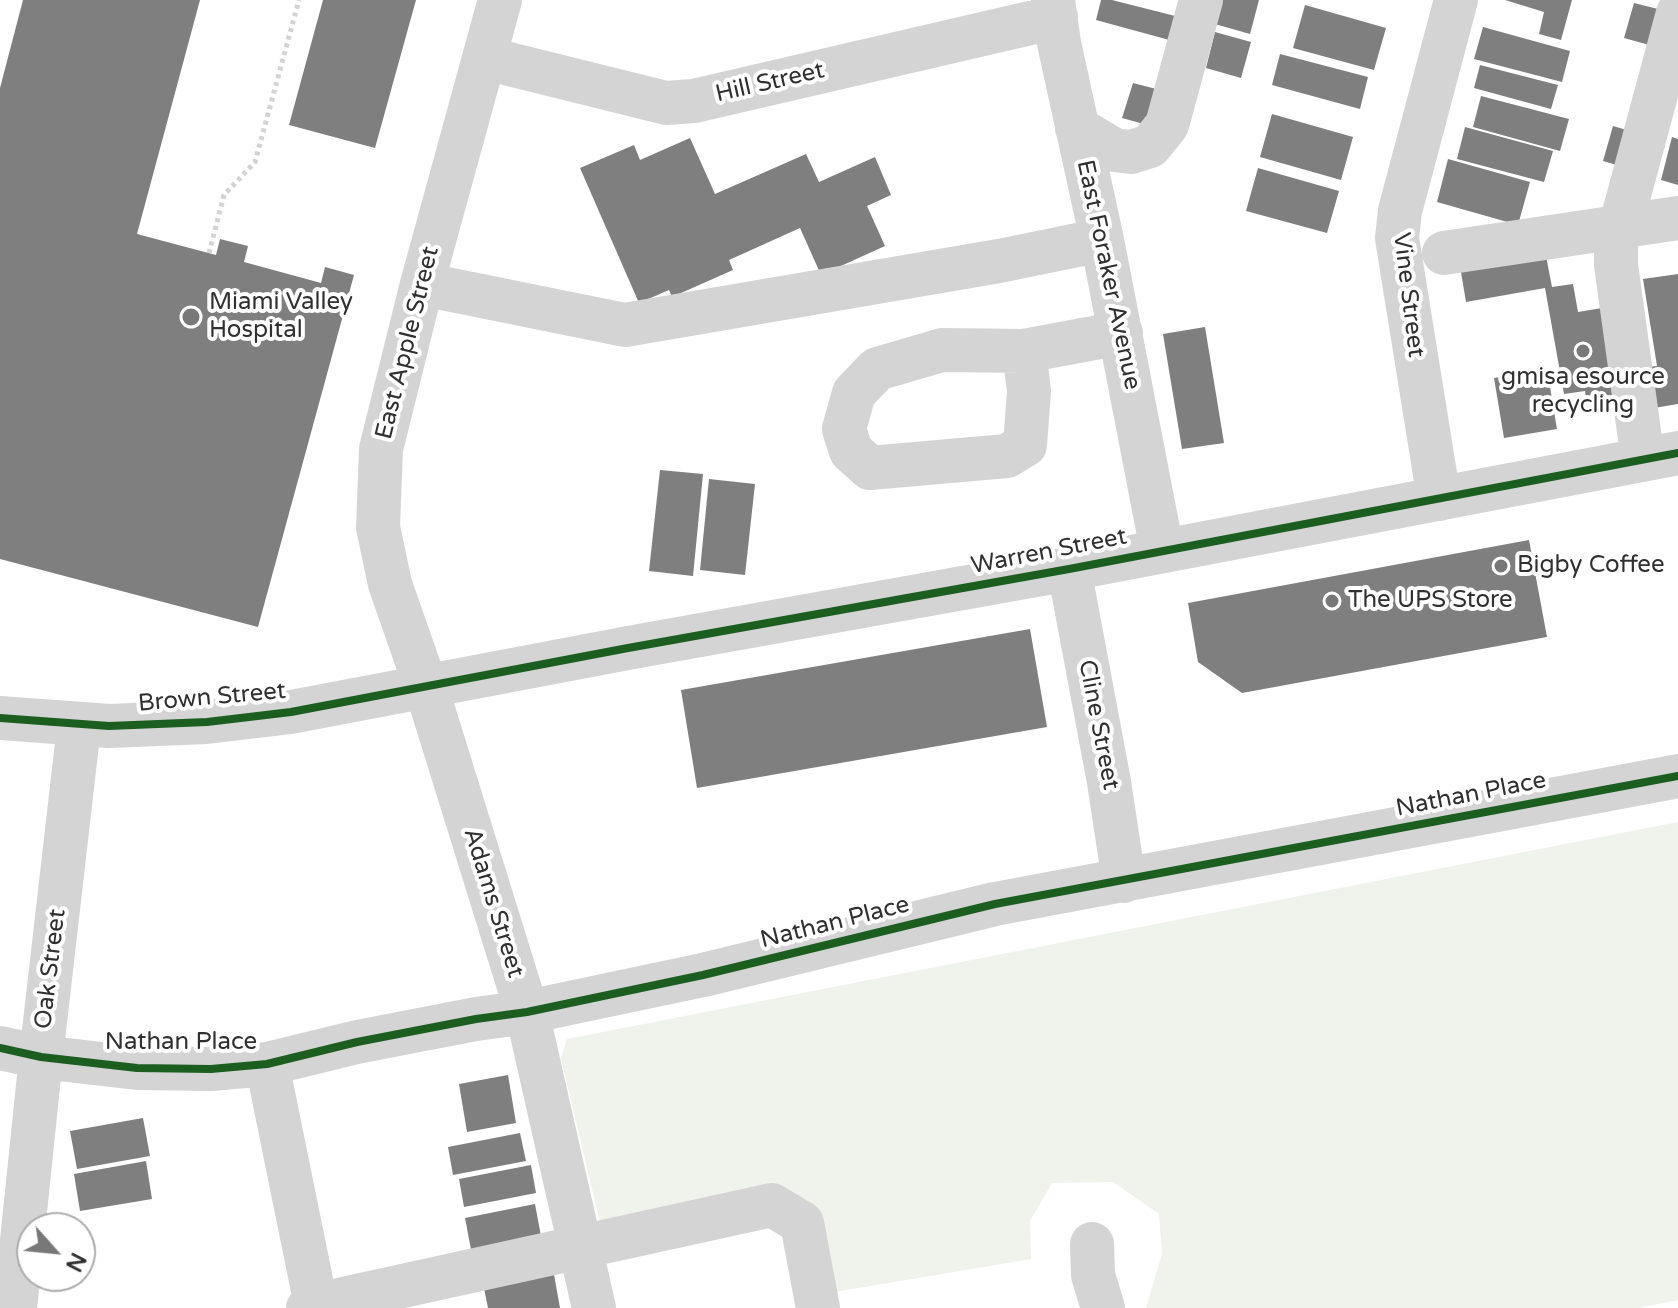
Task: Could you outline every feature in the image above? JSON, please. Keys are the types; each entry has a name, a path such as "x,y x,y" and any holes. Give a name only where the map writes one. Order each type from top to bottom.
{"street":[{"name":"East Apple Street","path":"426,687 390,584 378,527 381,449 422,284 500,0"},
{"path":"1077,128 1114,150 1131,152 1150,146 1167,125 1201,0"},
{"name":"Vine Street","path":"1439,499 1397,231 1456,0"},
{"name":"Hill Street","path":"485,58 666,103 694,101 1055,9"},
{"name":"East Foraker Avenue","path":"1055,9 1162,550"},
{"path":"1660,456 1616,265 1616,243 1678,13"},
{"path":"1444,253 1678,218"},
{"path":"422,284 625,325 999,261 1102,240"},
{"path":"1024,351 1121,333"},
{"name":"Warren Street","path":"426,687 1660,456"},
{"name":"Cline Street","path":"1069,569 1109,782 1124,881"},
{"name":"Brown Street","path":"0,718 79,726 207,722 291,712 426,687"},
{"name":"Adams Street","path":"426,687 527,1012 594,1308"},
{"name":"Oak Street","path":"15,1308 20,1053 79,726"},
{"name":"Nathan Place","path":"20,1053 137,1068 211,1069 267,1064 703,975 995,904 1678,776"},
{"path":"267,1064 312,1307 772,1205 802,1223 818,1308"},
{"path":"1092,1244 1093,1275 1103,1308"}],"path":[{"path":"209,253 224,195 255,162 299,0"}],"shaded area":[{"path":"1678,822 1678,1300 1639,1308 1146,1308 1162,1254 1159,1214 1113,1182 1052,1183 1030,1221 1031,1259 823,1294 805,1204 602,1231 561,1058 567,1039"}],"building":[{"path":"23,0 200,0 137,234 216,255 220,239 248,246 244,262 321,283 325,267 354,275 258,627 0,559 0,88"},
{"path":"323,0 416,0 375,148 289,125"},
{"path":"1101,0 1179,17 1173,41 1096,20"},
{"path":"1221,0 1259,0 1250,34 1215,24"},
{"path":"1505,0 1572,0 1561,40 1539,34 1544,12"},
{"path":"1634,3 1670,12 1660,48 1624,38"},
{"path":"1305,5 1386,28 1374,70 1293,48"},
{"path":"1483,27 1570,51 1562,82 1474,59"},
{"path":"1215,32 1251,42 1241,78 1206,68"},
{"path":"1280,54 1368,77 1360,109 1272,85"},
{"path":"1480,65 1558,85 1551,109 1474,88"},
{"path":"1133,83 1168,92 1158,128 1122,118"},
{"path":"1481,96 1569,119 1560,151 1473,127"},
{"path":"1272,114 1353,137 1341,180 1260,157"},
{"path":"1613,126 1637,133 1627,168 1603,161"},
{"path":"1465,127 1553,151 1544,182 1457,159"},
{"path":"1672,137 1678,139 1678,185 1661,180"},
{"path":"690,138 715,194 806,154 819,182 875,157 891,195 867,206 885,246 821,275 800,228 729,260 733,270 672,297 669,290 639,303 580,168 634,145 640,160"},
{"path":"1448,159 1530,182 1518,225 1437,202"},
{"path":"1258,168 1339,191 1327,233 1246,211"},
{"name":"gmisa esource recycling","path":"1545,251 1552,287 1573,284 1578,312 1602,308 1617,399 1587,405 1585,391 1564,394 1545,288 1466,302 1460,266"},
{"path":"1678,274 1678,404 1654,408 1647,367 1657,366 1643,279"},
{"path":"1205,327 1224,443 1182,449 1163,334"},
{"path":"1547,369 1557,429 1504,438 1494,378"},
{"path":"660,470 703,474 693,576 649,571"},
{"path":"709,479 755,484 745,575 700,570"},
{"path":"1529,540 1547,637 1242,693 1198,662 1188,603"},
{"path":"1030,629 1047,727 697,788 681,690"},
{"path":"508,1075 516,1123 467,1132 459,1084"},
{"path":"143,1118 150,1156 77,1169 70,1131"},
{"path":"520,1133 526,1161 453,1175 448,1147"},
{"path":"146,1161 152,1199 80,1211 74,1174"},
{"path":"531,1165 536,1193 464,1207 459,1179"},
{"path":"535,1204 543,1247 473,1260 465,1218"},
{"path":"553,1269 560,1308 488,1308 483,1283"}],"cycle path":[{"path":"0,718 109,726 207,722 291,712 1678,453"},
{"path":"0,1048 41,1057 137,1068 211,1069 267,1064 357,1042 527,1012 703,975 995,904 1678,776"}],"place":[{"name":"Miami Valley Hospital","path":"191,317"},
{"name":"gmisa esource recycling","path":"1583,351"},
{"name":"Bigby Coffee","path":"1501,566"},
{"name":"The UPS Store","path":"1332,601"}]}
